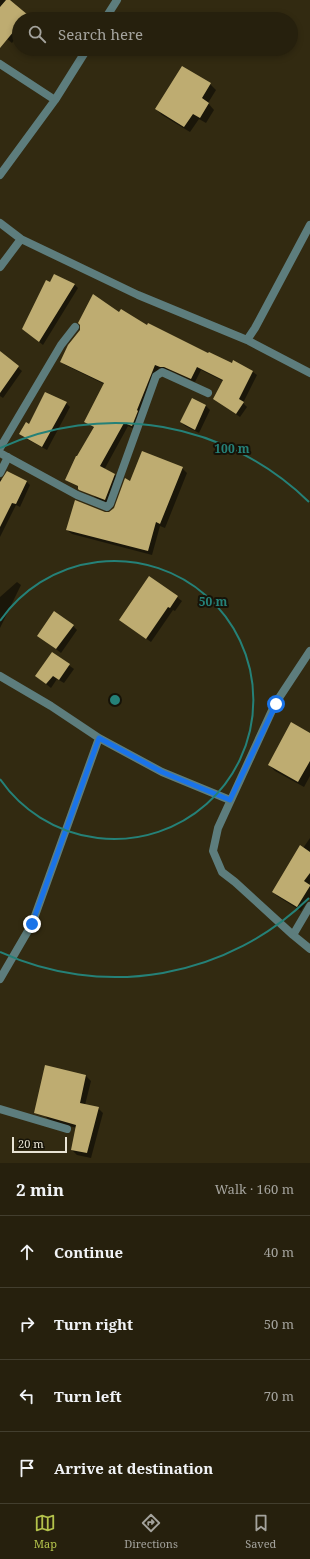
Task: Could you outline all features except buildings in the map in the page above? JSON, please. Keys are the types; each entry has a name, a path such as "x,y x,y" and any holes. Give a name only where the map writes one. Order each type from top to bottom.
{"street":[{"path":"109,12 117,0"},
{"path":"0,175 55,100 83,56"},
{"path":"0,64 55,100"},
{"path":"0,223 20,239 138,295 247,340 310,373"},
{"path":"247,340 255,328 310,225"},
{"path":"0,267 20,239"},
{"path":"0,448 61,345 75,327"},
{"path":"0,453 77,495 107,507 110,504 156,376 162,372 208,393"},
{"path":"0,473 8,458"},
{"path":"310,651 276,704 230,800 218,828 213,851 222,872 310,949"},
{"path":"0,676 51,706 99,738 162,772 230,800"},
{"path":"0,979 32,924 99,738"},
{"path":"293,935 310,906"},
{"path":"0,1109 67,1129"}],"route":[{"path":"32,924 99,738 162,772 230,800 276,704"}]}
